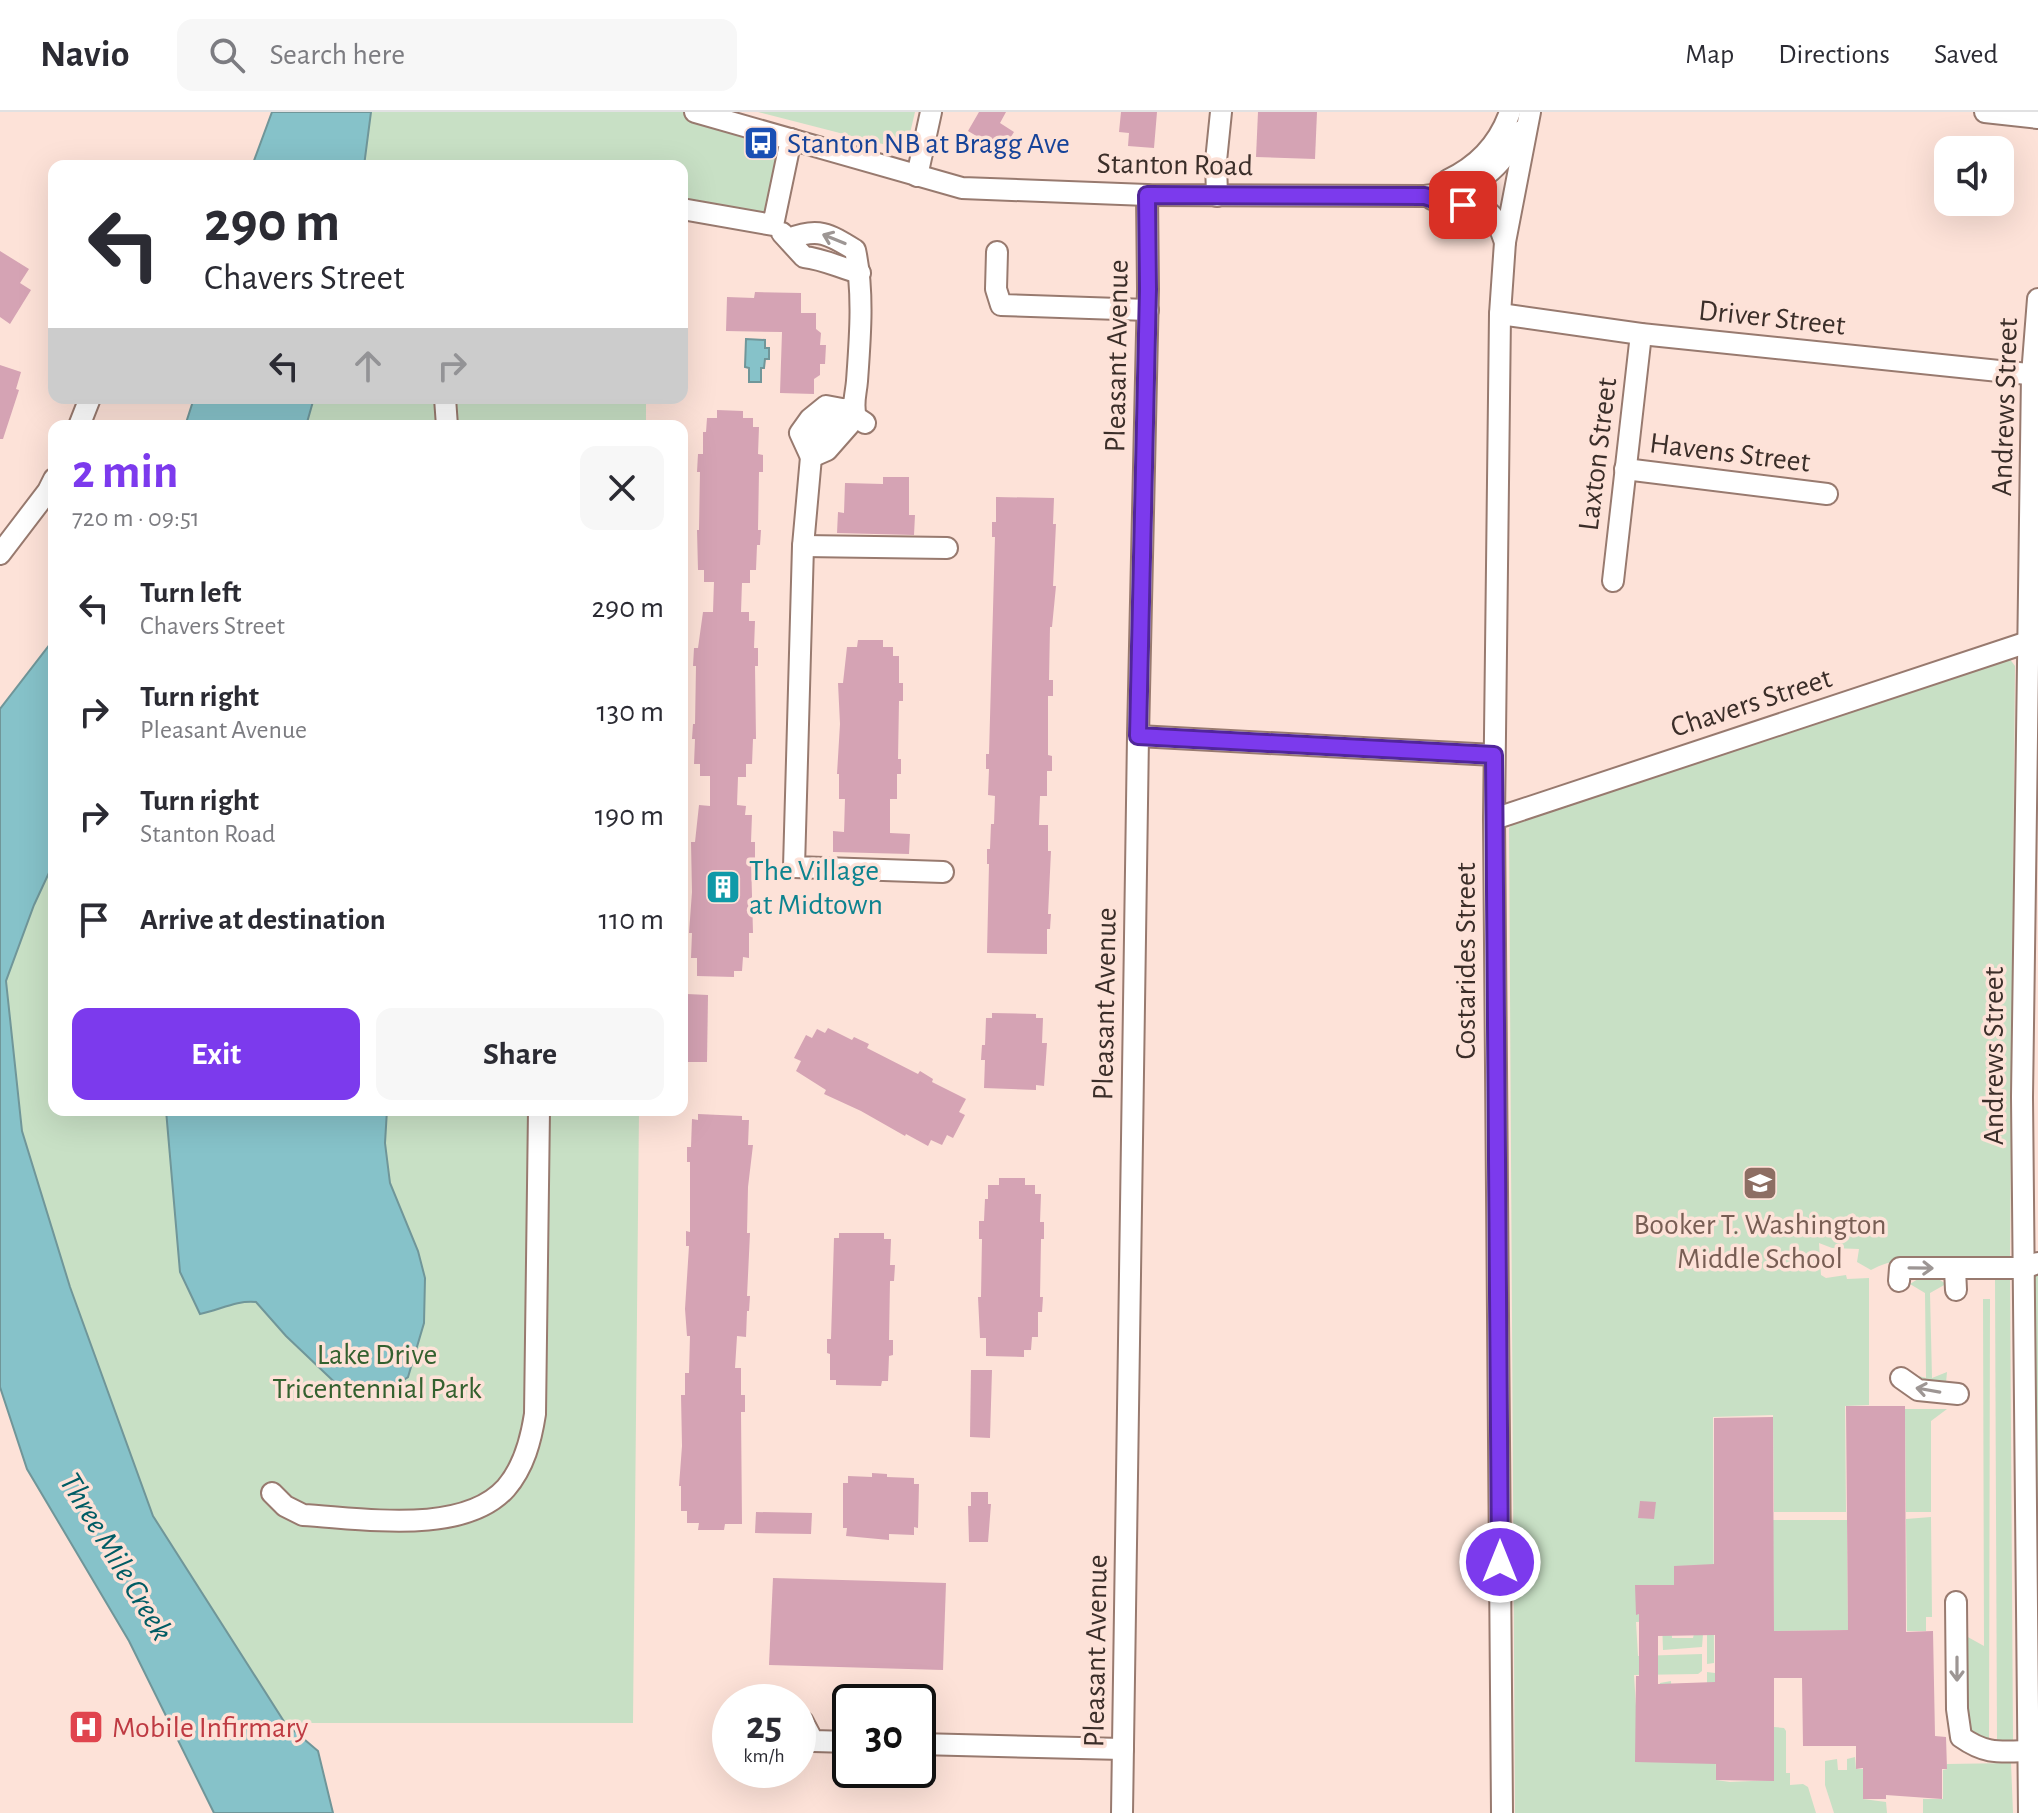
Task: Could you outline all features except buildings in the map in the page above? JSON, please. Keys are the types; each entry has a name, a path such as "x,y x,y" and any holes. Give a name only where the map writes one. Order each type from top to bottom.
{"street":[{"name":"Stanton Road","path":"695,112 962,188 1217,196 1425,196 1466,188 1491,173 1508,155 1523,113"},
{"path":"917,176 931,112"},
{"path":"1217,196 1216,161 1221,112"},
{"path":"1985,112 2038,118"},
{"name":"Costarides Street","path":"1502,1813 1494,755 1500,314 1505,242 1523,113"},
{"path":"773,225 791,139"},
{"name":"Pleasant Avenue","path":"1122,1813 1138,736 1148,310 1147,195"},
{"name":"Stanton Road","path":"1425,196 1447,204 1480,206 1488,210 1497,221 1505,242"},
{"path":"688,210 773,225 789,239 808,231 834,237 855,250 860,273 854,414 827,450 811,457"},
{"path":"997,252 996,289 1001,305 1148,310"},
{"name":"Andrews Street","path":"2029,1813 2031,1265 2022,1097 2028,642 2038,299"},
{"name":"Driver Street","path":"1500,314 1641,334 2035,375"},
{"name":"Laxton Street","path":"1613,581 1641,334"},
{"path":"854,414 826,406 810,419 800,433 811,457 803,546 794,867 943,872"},
{"name":"Havens Street","path":"1625,469 1827,494"},
{"path":"0,554 48,491"},
{"path":"803,546 947,548"},
{"name":"Chavers Street","path":"1494,819 2028,642"},
{"path":"1138,736 1494,755"},
{"path":"272,1493 285,1506 303,1515 429,1521 456,1517 482,1505 506,1488 523,1461 535,1414 539,1116"},
{"path":"1899,1281 1900,1268 2031,1265"},
{"path":"1955,1269 1956,1290"},
{"path":"1901,1378 1918,1390 1958,1394"},
{"path":"1956,1602 1957,1709 1961,1737 1987,1751 2027,1751"},
{"path":"936,1744 1123,1749"}],"green space":[{"path":"371,112 695,112 791,139 773,225 688,210 688,160 365,160"},
{"path":"758,112 915,112 906,150"},
{"path":"312,404 646,404 646,420 308,420"},
{"name":"Booker T. Washington Middle School","path":"2003,657 2009,658 2015,666 2010,1259 1920,1257 1871,1270 1857,1262 1859,1249 1832,1248 1819,1243 1821,1275 1826,1278 1846,1275 1847,1279 1869,1278 1869,1405 1845,1406 1846,1512 1774,1512 1773,1415 1713,1417 1714,1663 1707,1664 1707,1629 1671,1606 1672,1638 1693,1638 1694,1634 1703,1634 1702,1647 1663,1650 1662,1621 1636,1622 1638,1656 1702,1654 1702,1671 1698,1674 1634,1675 1636,1706 1659,1705 1660,1683 1671,1681 1672,1714 1707,1710 1707,1672 1715,1673 1716,1780 1774,1780 1774,1727 1784,1728 1786,1773 1790,1773 1790,1785 1803,1784 1808,1787 1816,1813 1515,1813 1509,828 1513,824"},
{"name":"Lake Drive Tricentennial Park","path":"48,875 48,1116 639,1116 633,1723 285,1723 153,1516 70,1287 22,1131 6,981"},
{"path":"2038,1271 2038,1601 2032,1274"},
{"path":"1921,1277 1937,1278 1946,1284 1930,1293 1932,1378 1947,1372 1946,1383 1927,1383 1911,1374 1926,1378 1925,1293 1910,1284"},
{"path":"1995,1277 2010,1278 2013,1740 1997,1740"},
{"path":"1983,1299 1990,1299 1989,1741 1970,1731 1966,1694 1966,1636 1984,1646"},
{"path":"1905,1409 1947,1409 1931,1421 1931,1512 1906,1512"},
{"path":"1931,1517 1932,1617 1926,1617 1926,1631 1907,1631 1906,1519"},
{"path":"1773,1520 1847,1520 1848,1630 1774,1631"},
{"path":"1855,1757 1856,1769 1863,1769 1863,1799 1886,1802 1887,1813 1834,1813 1825,1785 1825,1761 1837,1759 1838,1770 1847,1770 1847,1759"},
{"path":"2011,1763 2013,1813 1923,1813 1923,1799 1943,1799 1943,1770 1947,1769 1947,1764"}],"water":[{"path":"272,112 371,112 365,160 254,160"},
{"path":"746,339 765,340 765,348 769,348 769,359 765,359 764,368 761,368 761,382 749,382 749,368 745,367"},
{"path":"192,404 312,404 308,420 187,420"},
{"name":"Three Mile Creek","path":"48,647 48,875 6,981 22,1131 70,1287 153,1516 285,1723 318,1751 333,1813 214,1813 129,1641 27,1469 0,1387 0,709"},
{"path":"167,1116 387,1116 385,1143 390,1183 418,1251 425,1278 424,1323 408,1377 380,1396 347,1394 286,1336 256,1302 235,1304 200,1314 180,1272"}],"place":[{"name":"Stanton NB at Bragg Ave","path":"761,143"},
{"name":"The Village at Midtown","path":"723,887"},
{"name":"Booker T. Washington Middle School","path":"1760,1183"},
{"name":"Mobile Infirmary","path":"86,1727"}],"route":[{"path":"1463,205 1447,204 1425,196 1147,195 1148,289 1138,736 1494,755 1500,1562"}]}
